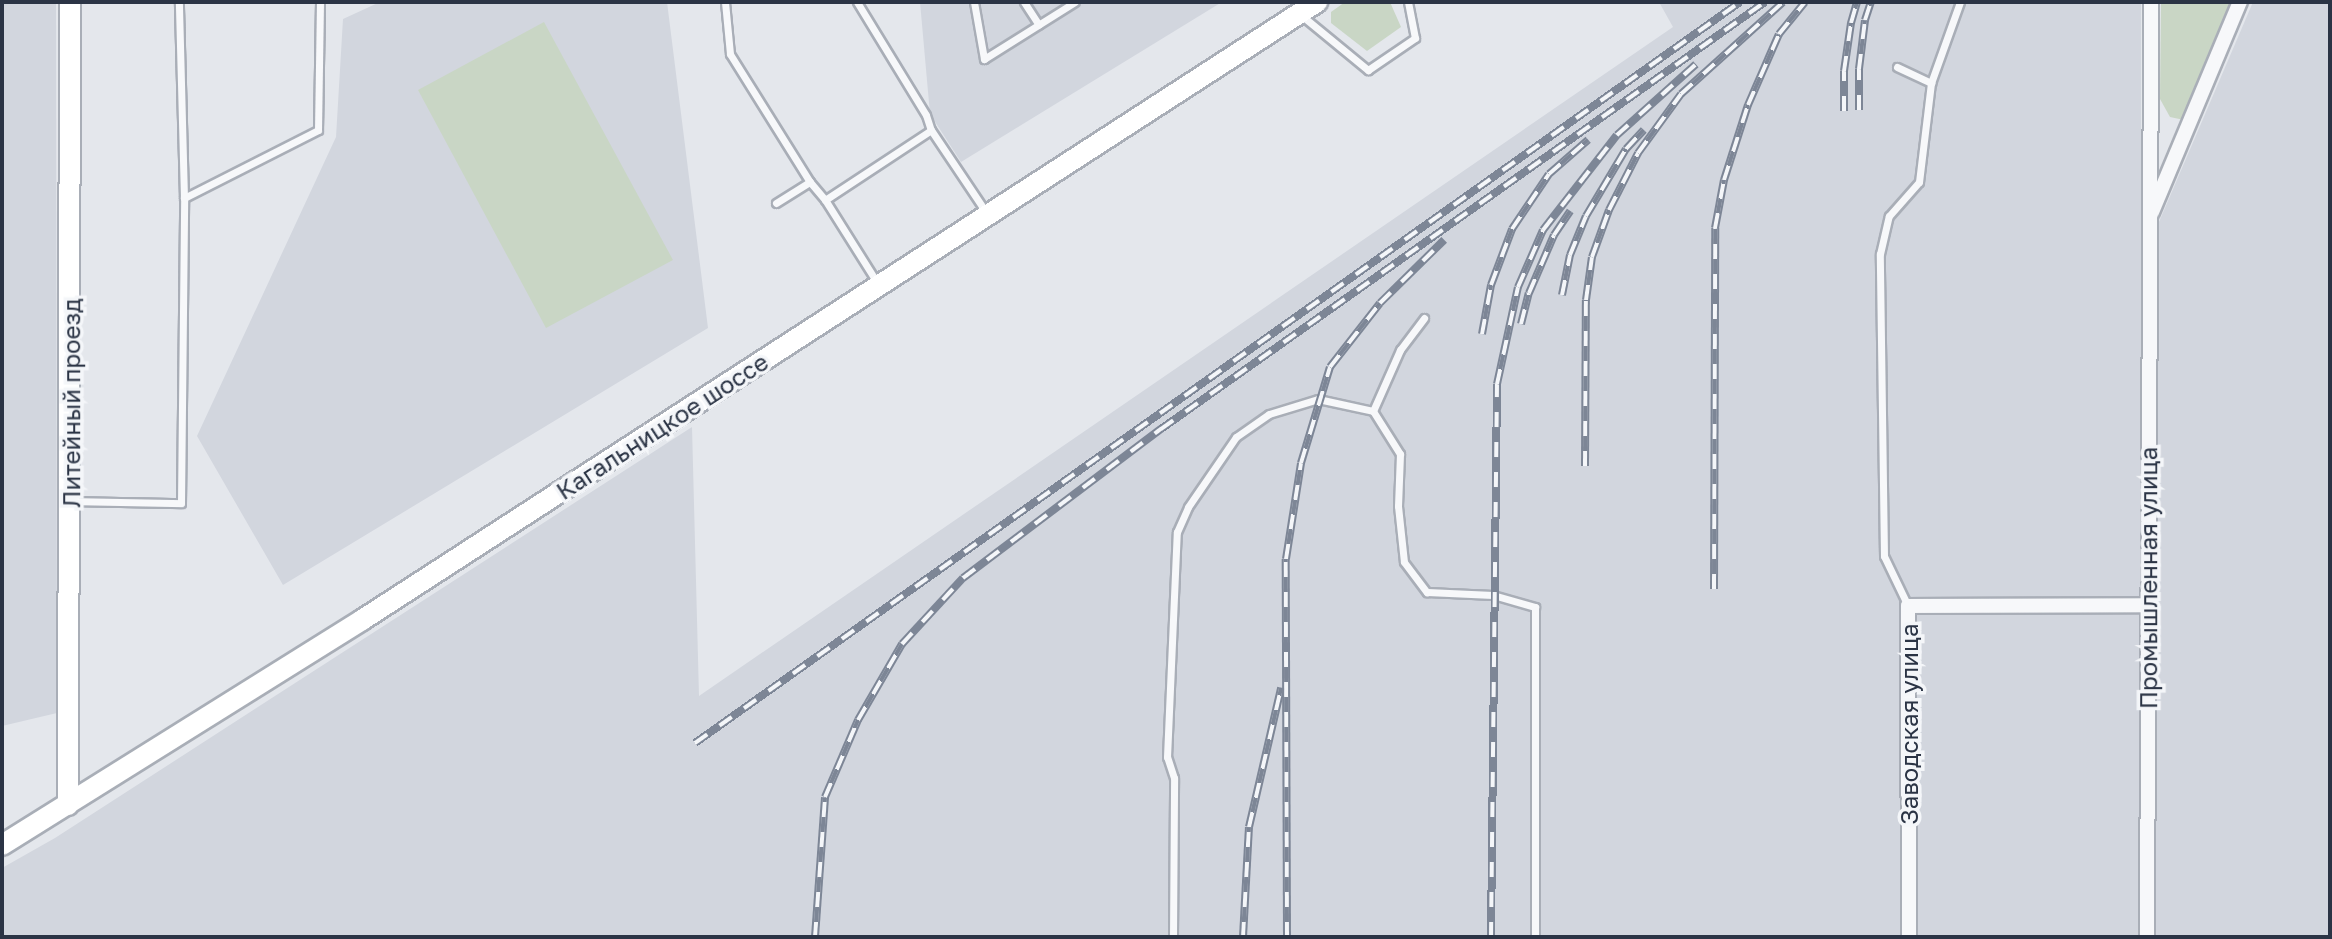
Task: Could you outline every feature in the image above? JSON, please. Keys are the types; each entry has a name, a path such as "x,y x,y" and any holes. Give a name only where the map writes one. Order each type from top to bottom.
{"main road":[{"name":"Литейный проезд","path":"68,805 70,2"},
{"name":"Кагальницкое шоссе","path":"2,845 362,620 1317,2"}],"street":[{"name":"Промышленная улица","path":"2147,937 2151,2"},
{"name":"Промышленная улица","path":"2149,219 2240,2"},
{"name":"Заводская улица","path":"1909,937 1908,606 2147,605"}],"lane":[{"path":"70,501 181,503 184,198 179,2"},
{"path":"184,198 318,130 320,2"},
{"path":"725,2 730,54 879,286"},
{"path":"857,2 926,115 931,130 988,215"},
{"path":"974,2 984,59 1075,2"},
{"path":"1024,2 1039,25"},
{"path":"1300,13 1368,70 1415,38 1408,2"},
{"path":"1908,606 1884,556 1880,254 1889,216 1919,182 1931,83 1960,2"},
{"path":"1897,67 1931,83"},
{"path":"825,200 931,130"},
{"path":"776,203 810,182"},
{"path":"1373,411 1400,350 1424,318"},
{"path":"1173,937 1174,778 1167,757 1177,532 1188,507 1236,437 1269,414 1318,399 1373,411 1400,454 1398,506 1404,562 1427,592 1493,595 1535,607 1535,937"}],"shaded area":[{"path":"2,2 56,2 57,713 2,726"},
{"path":"380,2 667,2 708,328 283,585 197,436 336,137 343,19"},
{"path":"920,2 1222,2 961,162 930,114"},
{"path":"1659,2 2141,2 2141,264 2253,2 2330,2 2330,937 2,937 2,868 55,838 692,427 699,696 1673,27"}],"green space":[{"path":"1345,2 1390,2 1401,27 1367,51 1331,23 1331,12"},
{"path":"2161,2 2231,2 2184,120 2170,117 2160,99"},
{"path":"544,22 673,260 546,328 418,90"}],"railway":[{"path":"695,743 1740,2"},
{"path":"815,937 825,797 858,720 902,644 963,578 1161,429 1765,2"},
{"path":"1585,466 1586,300 1592,257 1609,210 1638,153 1681,94 1783,2"},
{"path":"1714,589 1715,228 1724,180 1748,105 1779,34 1805,2"},
{"path":"1844,111 1844,71 1857,2"},
{"path":"1859,110 1859,69 1865,20 1871,2"},
{"path":"1491,937 1497,384 1518,287 1543,230 1617,135 1696,64"},
{"path":"1562,295 1570,255 1586,216 1626,149 1644,130"},
{"path":"1482,334 1491,285 1512,229 1549,174 1588,140"},
{"path":"1521,324 1529,293 1554,235 1570,211"},
{"path":"1287,937 1286,559 1301,463 1330,367 1380,303 1444,240"},
{"path":"1243,937 1249,827 1281,688"}]}
